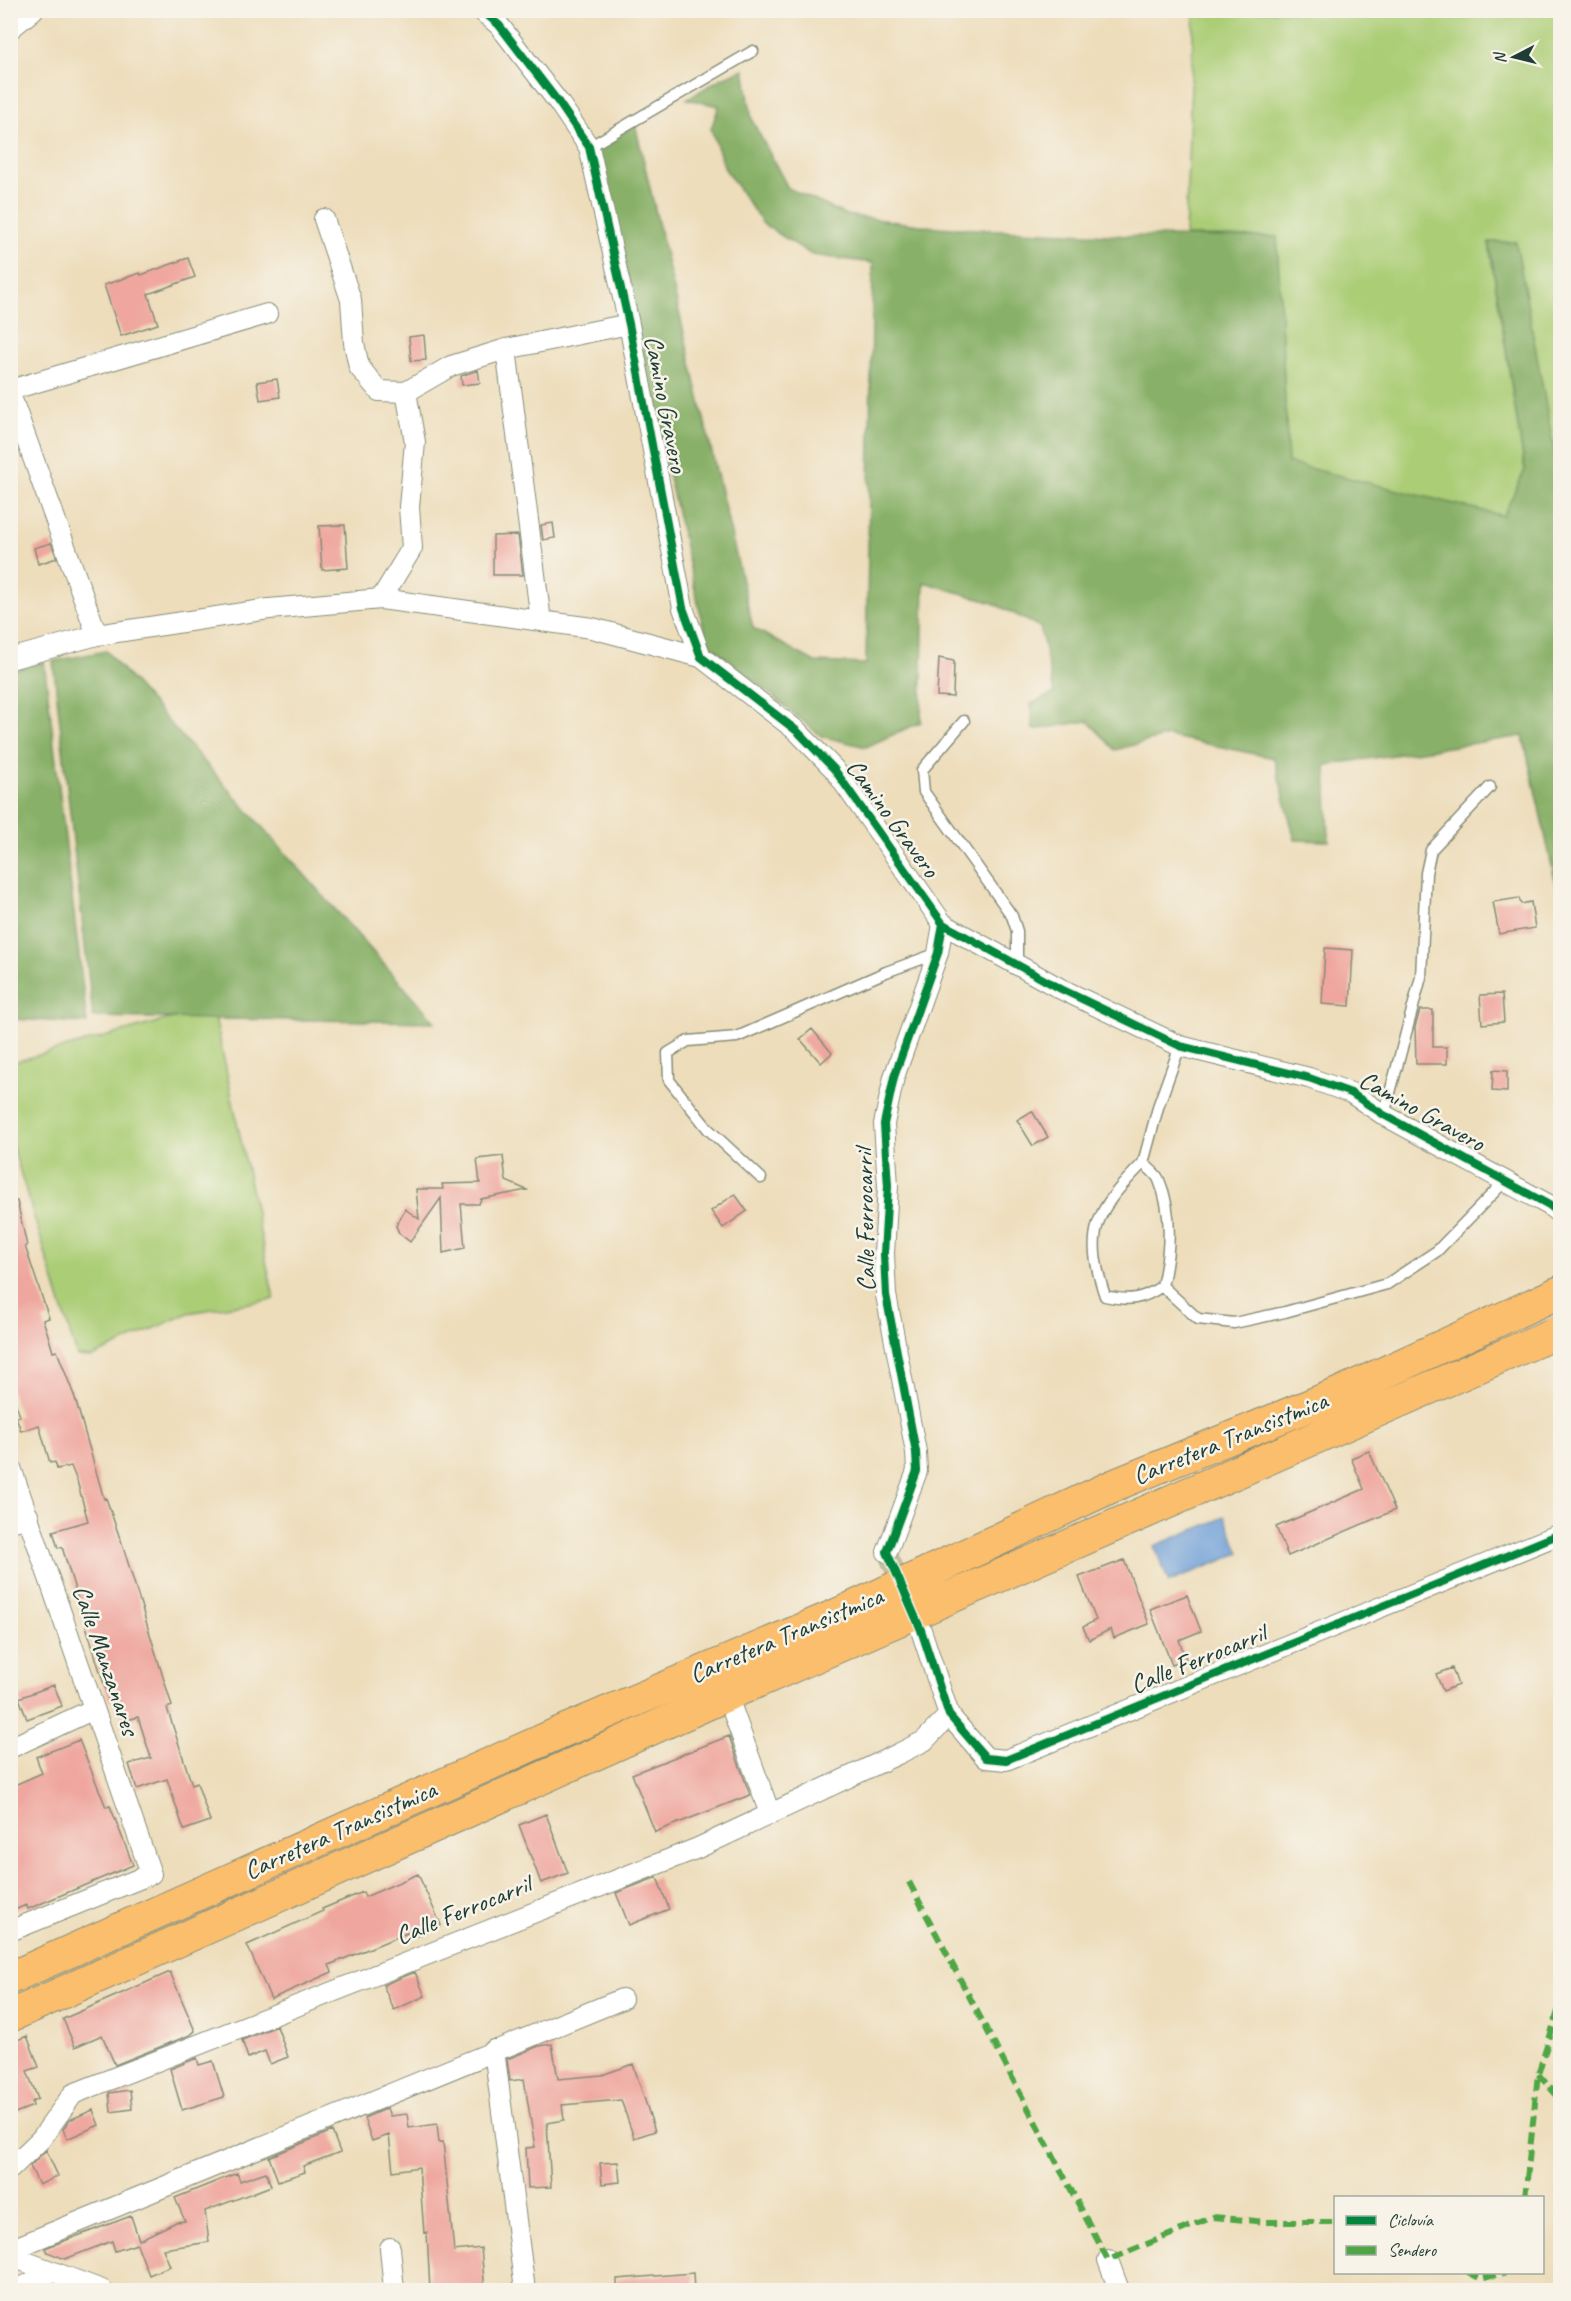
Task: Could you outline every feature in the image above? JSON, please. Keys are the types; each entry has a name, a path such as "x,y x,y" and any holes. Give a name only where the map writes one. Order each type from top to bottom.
{"main road":[{"name":"Carretera Transistmica","path":"10,1978 561,1732 841,1613 1115,1485 1340,1393 1560,1292"},
{"path":"1462,1374 1474,1359 1486,1351 1560,1317"},
{"name":"Carretera Transistmica","path":"10,2016 727,1695 1560,1331"}],"street":[{"path":"10,28 33,10"},
{"name":"Camino Gravero","path":"481,10 499,25 559,103 589,147 629,324 683,608 700,657 797,731 834,770 943,924 1180,1046 1309,1078 1352,1093 1384,1115 1549,1205 1560,1215"},
{"path":"324,219 351,300 354,343 359,367 379,391 406,392 451,366 506,349 629,324"},
{"path":"97,635 10,392 267,314"},
{"path":"506,349 541,621"},
{"path":"381,598 412,548 409,507 416,442 406,392"},
{"path":"10,659 97,635 269,609 381,598 592,628 700,657"},
{"name":"Calle Ferrocarril","path":"887,1552 897,1519 917,1471 916,1452 886,1295 884,1254 888,1186 884,1124 894,1077 938,953 943,924"},
{"name":"Calle Manzanares","path":"10,1465 20,1520 94,1709 151,1874 10,1931"},
{"name":"Calle Ferrocarril","path":"921,1629 949,1714 986,1758 1006,1760 1560,1534"},
{"path":"727,1695 770,1815"},
{"path":"10,1748 94,1709"},
{"name":"Calle Ferrocarril","path":"10,2169 42,2139 73,2094 698,1848 915,1745 924,1740 949,1714"},
{"path":"10,2250 622,1999"},
{"path":"494,2050 525,2290"},
{"path":"390,2248 394,2290"},
{"path":"10,2256 50,2273 102,2290"},
{"path":"1108,2260 1119,2290"},
{"path":"17,2290 50,2273"}],"lane":[{"path":"589,147 753,51"},
{"path":"964,721 922,770 924,792 1012,916 1017,931 1017,964"},
{"path":"1384,1115 1421,977 1426,873 1431,850 1490,787"},
{"path":"761,1178 708,1129 669,1080 668,1053 688,1041 737,1037 886,972 938,953"},
{"path":"1143,1163 1158,1178 1168,1211 1169,1257 1162,1286 1146,1297 1129,1301 1105,1296 1094,1263 1097,1223 1107,1202 1143,1163 1159,1104 1180,1046"},
{"path":"1162,1286 1198,1319 1234,1323 1285,1312 1387,1284 1437,1251 1505,1181"}],"green space":[{"path":"1194,11 1560,11 1560,466 1557,466 1489,243 1525,470 1504,516 1288,464 1277,237 1185,236"},
{"path":"744,69 752,120 788,188 846,215 934,227 1130,236 1277,237 1288,463 1503,516 1525,470 1489,242 1516,242 1557,466 1560,466 1560,902 1523,736 1326,765 1329,841 1295,840 1274,758 1168,736 1115,750 1088,721 1033,730 1031,704 1054,693 1040,627 993,603 924,582 921,722 866,747 821,736 707,642 593,147 635,124 753,628 815,662 866,664 873,263 812,255 763,224 725,169 711,129 719,106 687,99 722,78"},
{"path":"106,651 435,1022 93,1017 53,661"},
{"path":"44,661 87,1023 11,1019 11,671"},
{"path":"213,1007 274,1299 188,1313 92,1357 77,1356 11,1142 10,1063"}],"water":[{"path":"1225,1517 1240,1553 1169,1582 1154,1546"}],"building":[{"path":"188,258 195,277 148,294 158,324 121,336 104,285 140,273 141,275"},
{"path":"424,335 426,360 411,361 409,337"},
{"path":"478,370 480,383 462,385 461,376"},
{"path":"277,379 280,397 260,400 257,382"},
{"path":"553,523 555,538 543,540 541,525"},
{"path":"345,525 348,568 322,570 319,526"},
{"path":"518,535 523,575 493,575 493,536"},
{"path":"51,543 57,558 38,564 34,548"},
{"path":"939,658 954,661 953,697 937,696"},
{"path":"1519,898 1521,904 1531,902 1535,928 1499,934 1493,902"},
{"path":"1325,948 1353,950 1350,1006 1322,1004"},
{"path":"1502,994 1504,1022 1482,1024 1480,995"},
{"path":"1420,1010 1433,1010 1433,1047 1447,1047 1447,1064 1416,1064 1415,1027"},
{"path":"812,1029 832,1053 821,1063 800,1039"},
{"path":"1493,1070 1507,1071 1507,1092 1492,1091"},
{"path":"1032,1111 1048,1137 1033,1146 1017,1120"},
{"path":"503,1156 506,1181 527,1190 481,1199 479,1204 461,1204 465,1248 443,1253 441,1198 410,1242 399,1233 396,1226 405,1209 419,1219 416,1189 443,1189 442,1184 480,1183 477,1159"},
{"path":"735,1194 747,1211 723,1228 711,1211"},
{"path":"10,1201 17,1201 27,1246 25,1246 49,1318 43,1320 53,1352 57,1351 75,1398 104,1499 106,1498 125,1553 172,1706 167,1708 192,1785 197,1783 210,1821 184,1830 167,1779 137,1789 129,1764 151,1758 138,1717 124,1721 117,1699 109,1701 62,1547 58,1548 53,1531 88,1521 71,1466 57,1469 55,1462 50,1463 39,1425 21,1431 16,1417 20,1416 10,1388"},
{"path":"1369,1451 1395,1510 1288,1556 1276,1527 1364,1489 1351,1458"},
{"path":"1124,1560 1149,1624 1114,1638 1111,1629 1089,1640 1083,1627 1096,1620 1079,1577"},
{"path":"1187,1595 1201,1631 1179,1640 1186,1659 1172,1665 1150,1609"},
{"path":"1452,1668 1458,1685 1443,1691 1436,1674"},
{"path":"54,1685 62,1706 27,1719 19,1698"},
{"path":"729,1736 750,1795 655,1832 632,1774"},
{"path":"79,1740 106,1807 110,1806 133,1865 28,1909 26,1905 10,1912 10,1787 42,1773 36,1757"},
{"path":"546,1814 568,1873 541,1883 519,1825"},
{"path":"418,1874 441,1925 410,1939 407,1933 329,1965 332,1972 271,1999 247,1945 323,1911 322,1909 363,1892 365,1897"},
{"path":"657,1877 669,1909 629,1925 616,1893"},
{"path":"170,1972 195,2031 190,2035 115,2065 102,2035 75,2047 63,2019"},
{"path":"415,1972 425,1996 394,2010 383,1985"},
{"path":"277,2026 288,2057 270,2064 265,2051 248,2058 242,2040"},
{"path":"10,2034 15,2041 27,2036 39,2067 27,2071 38,2099 32,2102 33,2106 10,2115"},
{"path":"552,2044 558,2079 602,2075 633,2064 655,2131 634,2138 621,2100 562,2105 564,2120 547,2123 551,2187 528,2188 526,2148 535,2147 524,2079 510,2081 507,2059 539,2046"},
{"path":"197,2058 199,2065 213,2061 224,2097 182,2110 170,2069"},
{"path":"130,2090 132,2109 111,2112 109,2093"},
{"path":"387,2108 390,2116 407,2114 409,2128 437,2124 439,2143 443,2142 454,2251 481,2248 485,2290 430,2290 427,2232 424,2233 419,2167 393,2171 389,2135 372,2141 364,2118"},
{"path":"93,2110 99,2125 67,2139 63,2129 69,2120"},
{"path":"332,2131 340,2152 303,2166 305,2172 278,2181 269,2157"},
{"path":"46,2150 58,2176 39,2185 30,2166"},
{"path":"618,2162 620,2182 602,2184 600,2163"},
{"path":"266,2172 271,2186 205,2211 209,2242 163,2249 170,2266 149,2275 137,2244 115,2251 112,2241 65,2259 47,2252 45,2248 131,2216 139,2240 176,2222 185,2221 175,2198 237,2173 240,2181"},
{"path":"693,2273 694,2290 617,2290 617,2279"}],"tunnel":[{"path":"887,1552 905,1594"}],"marked path":[{"path":"909,1882 1108,2260 1213,2217 1266,2222 1334,2222"},
{"path":"1525,2196 1538,2074 1560,2005"},
{"path":"1538,2074 1560,2099"},
{"path":"1472,2274 1481,2279 1499,2274"}],"cycle path":[{"path":"481,10 499,25 559,103 589,147 629,324 683,608 701,657 797,731 834,769 943,924 1061,989 1180,1046 1309,1078 1351,1093 1384,1115 1549,1205 1560,1214"},
{"path":"943,924 938,953 894,1077 884,1124 888,1186 884,1254 886,1295 916,1452 917,1471 887,1552 921,1630 949,1715 986,1758 1006,1760 1560,1534"}]}
